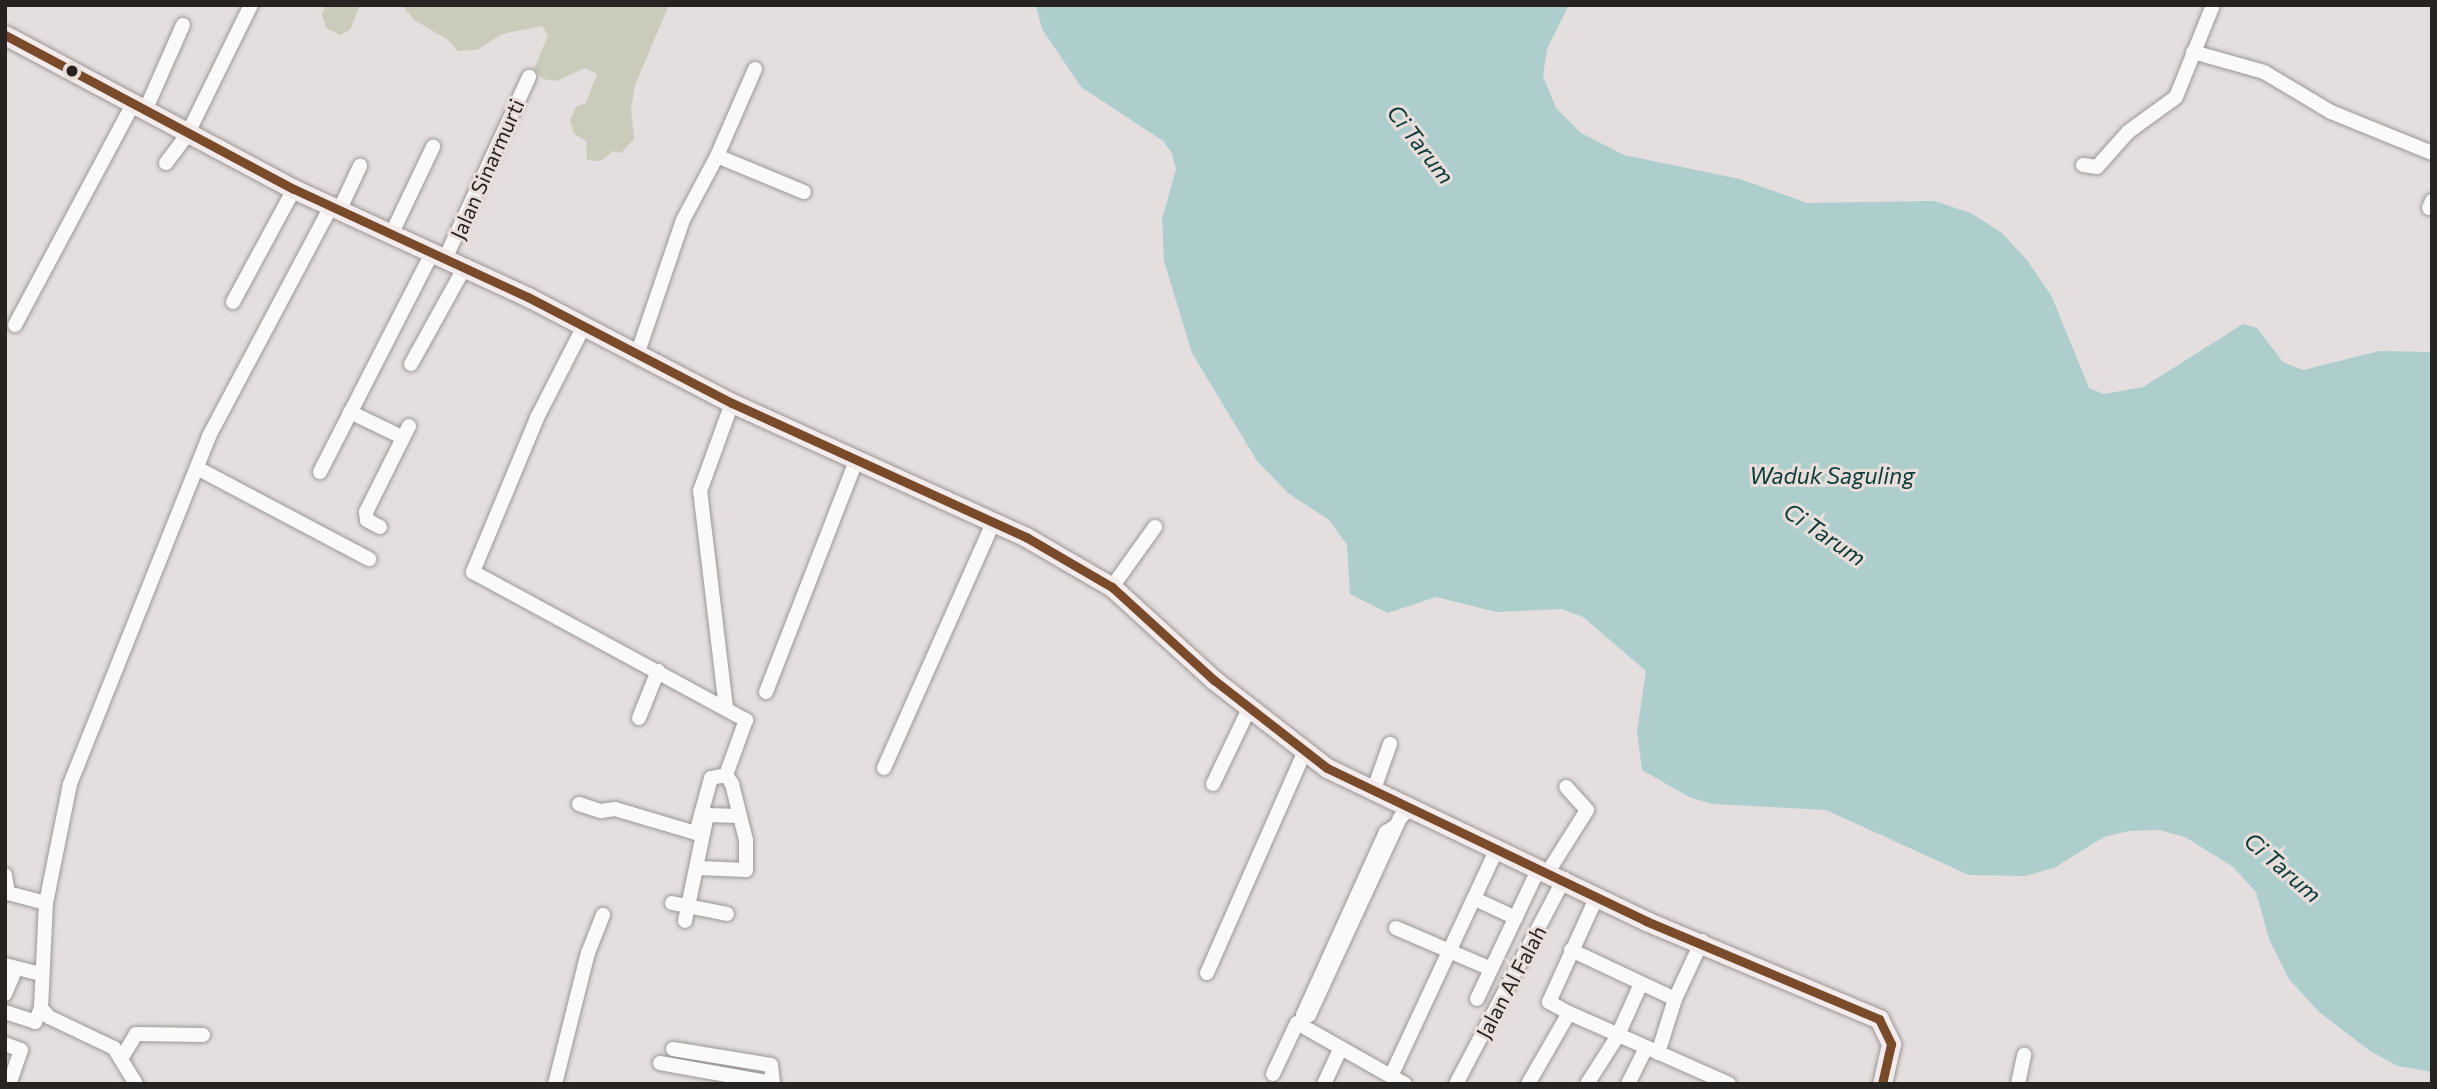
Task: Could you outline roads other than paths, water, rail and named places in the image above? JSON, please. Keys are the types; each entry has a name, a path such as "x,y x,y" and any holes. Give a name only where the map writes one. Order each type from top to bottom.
{"highway":[{"path":"5,34 187,135 294,189 638,352 732,403 994,521 1112,587 1249,709 1304,753 1597,896 1879,1019 1891,1044 1882,1084"}],"street":[{"path":"166,163 187,135 251,5"},
{"path":"2083,165 2097,167 2127,132 2172,102 2213,5"},
{"path":"15,325 139,108 183,25"},
{"path":"2193,52 2264,72 2332,112 2432,153"},
{"path":"638,352 683,220 717,156 755,69"},
{"name":"Jalan Sinarmurti","path":"320,472 350,412 438,258 529,77"},
{"path":"391,235 433,146"},
{"path":"717,156 804,192"},
{"path":"5,1012 35,1022 41,1008 46,902 70,784 210,433 360,166"},
{"path":"233,302 294,189"},
{"path":"411,364 463,270"},
{"path":"584,326 537,418 473,572 726,708 747,722 726,775"},
{"path":"726,708 700,491 732,403"},
{"path":"350,412 405,431 366,512 367,520 380,527"},
{"path":"766,692 857,459"},
{"path":"197,468 369,559"},
{"path":"884,768 994,521"},
{"path":"1112,587 1155,527"},
{"path":"639,718 658,671"},
{"path":"1213,784 1249,709"},
{"path":"1374,789 1390,744"},
{"path":"1207,973 1304,753"},
{"path":"579,804 601,811 615,809 693,834 700,829 711,778 726,775"},
{"path":"698,868 746,870 748,856 733,783 726,775"},
{"path":"1477,999 1516,918 1550,873 1587,810 1566,788"},
{"path":"1350,920 1302,1012 1306,1016 1392,831 1411,807"},
{"path":"685,921 708,814 739,816"},
{"path":"1391,1076 1497,849"},
{"name":"Jalan Al Falah","path":"1456,1084 1550,873"},
{"path":"5,875 8,893 46,902"},
{"path":"1597,896 1549,1002 1617,1037 1729,1084"},
{"path":"1475,899 1516,918"},
{"path":"673,903 727,914"},
{"path":"555,1084 589,953 603,915"},
{"path":"1396,928 1491,969"},
{"path":"1628,1084 1652,1051 1702,941"},
{"path":"1571,950 1640,986 1675,999"},
{"path":"5,994 11,967 41,974"},
{"path":"1587,1084 1617,1037 1640,986"},
{"path":"41,1008 49,1017 114,1048 136,1084"},
{"path":"1528,1084 1569,1013"},
{"path":"1273,1074 1297,1023 1405,1084"},
{"path":"121,1059 136,1034 203,1035"},
{"path":"5,1044 21,1050 9,1084"},
{"path":"660,1063 772,1083 771,1065 673,1049"},
{"path":"1324,1084 1340,1049"},
{"path":"2018,1084 2024,1055"}],"water":[{"name":"Waduk Saguling","path":"1036,5 1569,5 1547,49 1543,76 1556,108 1581,133 1624,155 1740,179 1807,203 1934,201 1971,213 2002,233 2027,260 2052,297 2089,388 2104,394 2143,387 2243,324 2257,328 2283,362 2303,370 2379,351 2432,352 2432,1072 2398,1066 2370,1051 2318,1011 2289,979 2269,939 2256,892 2232,866 2185,837 2159,830 2129,831 2104,837 2054,868 2025,876 1969,875 1826,810 1712,804 1689,797 1642,770 1637,731 1646,671 1583,617 1562,609 1497,612 1436,597 1388,613 1350,594 1347,545 1329,520 1288,493 1257,461 1192,353 1164,261 1162,219 1176,169 1172,153 1163,141 1081,87 1042,29"}],"water label":[{"name":"Ci Tarum","path":"1421,144"},
{"name":"Ci Tarum","path":"1825,534"},
{"name":"Ci Tarum","path":"2283,867"}]}
